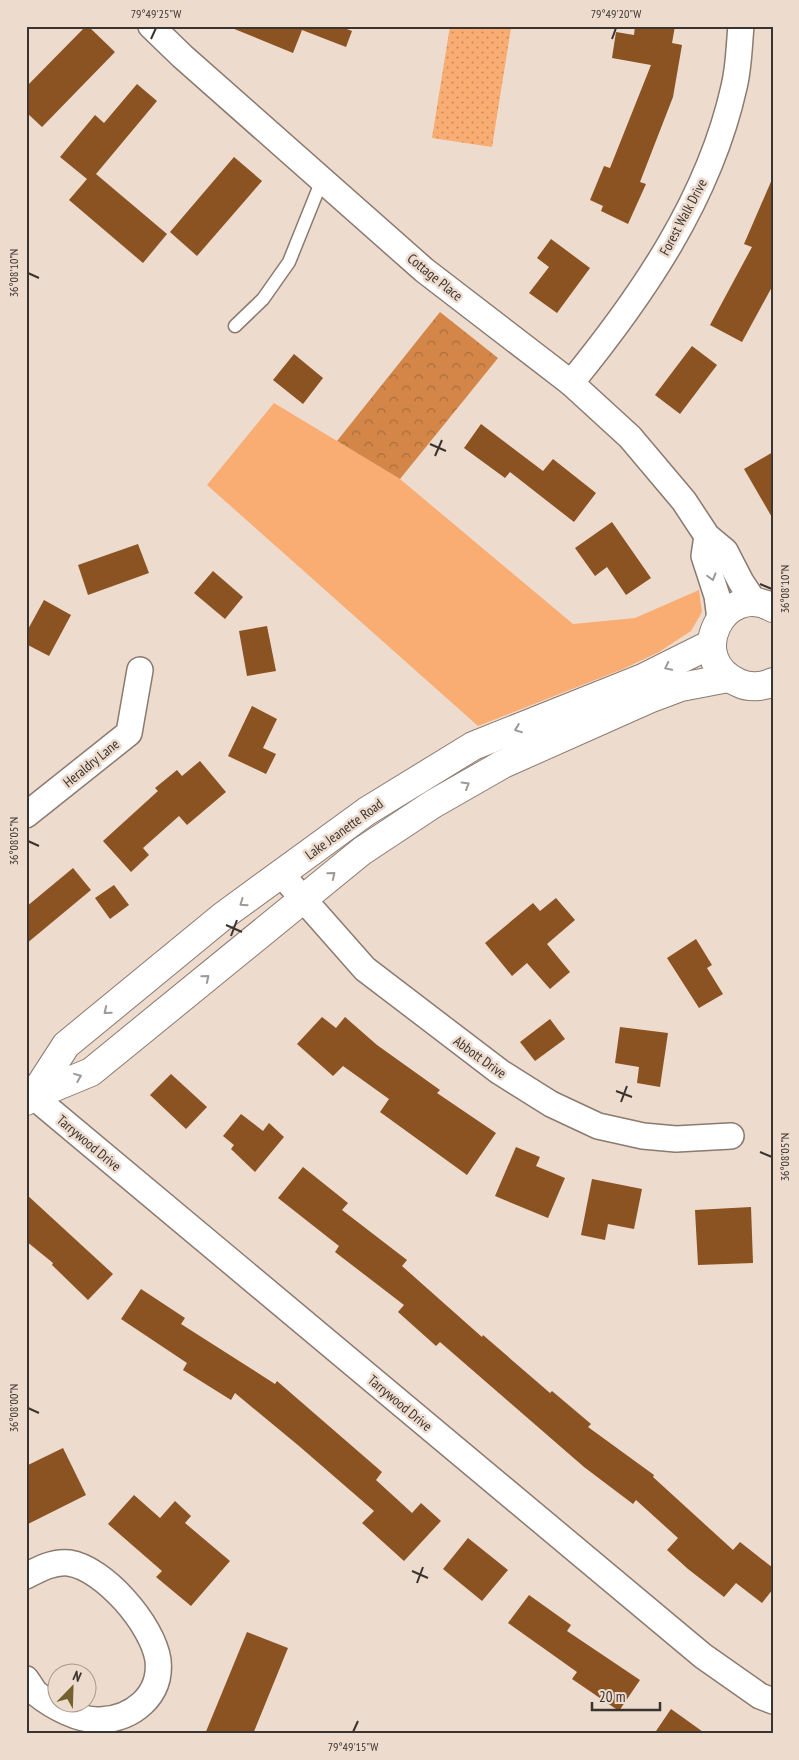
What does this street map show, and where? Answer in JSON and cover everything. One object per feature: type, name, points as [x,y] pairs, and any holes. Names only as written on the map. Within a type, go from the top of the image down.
[{"type":"street","name":"Cottage Place","points":[[151,26],[182,56],[424,270],[571,383],[630,437],[684,501],[707,536],[726,551],[741,582],[764,605]]},
{"type":"street","name":"Forest Walk Drive","points":[[571,383],[614,330],[670,246],[712,162],[735,85],[740,26]]},
{"type":"street","points":[[707,536],[704,556],[717,596],[713,657],[719,669],[728,678],[742,685],[756,687],[773,682]]},
{"type":"street","name":"Lake Jeanette Road","points":[[29,1098],[66,1045],[223,916],[282,875],[367,811],[473,746],[643,678],[716,631],[730,610],[742,604],[764,605]]},
{"type":"street","name":"Heraldry Lane","points":[[26,815],[129,733],[140,670]]},
{"type":"street","name":"Lake Jeanette Road","points":[[29,1098],[91,1072],[365,849],[433,804],[503,764],[649,699],[681,687],[728,678]]},
{"type":"street","name":"Abbott Drive","points":[[282,875],[365,969],[500,1072],[551,1104],[598,1126],[643,1136],[676,1139],[731,1136]]},
{"type":"street","name":"Tarrywood Drive","points":[[29,1098],[703,1656],[760,1696],[773,1701]]},
{"type":"street","points":[[26,1576],[44,1566],[69,1563],[95,1573],[122,1596],[146,1631],[158,1659],[157,1675],[150,1693],[136,1710],[114,1719],[91,1720],[61,1708],[36,1694],[26,1679]]},
{"type":"lane","points":[[235,326],[263,299],[290,262],[322,180]]},
{"type":"shaded area","points":[[450,26],[511,28],[492,147],[432,138]]},
{"type":"shaded area","points":[[274,403],[400,479],[573,624],[635,618],[699,590],[702,612],[691,631],[659,652],[623,669],[478,726],[207,485]]},
{"type":"green space","points":[[440,312],[498,358],[400,479],[337,441]]},
{"type":"building","points":[[86,26],[115,52],[42,127],[26,112],[26,87]]},
{"type":"building","points":[[227,26],[339,26],[352,31],[346,47],[302,30],[293,53]]},
{"type":"building","points":[[635,26],[675,26],[672,43],[682,45],[673,97],[640,182],[646,184],[628,224],[601,211],[603,206],[590,200],[604,166],[610,168],[651,65],[612,58],[616,32],[634,35]]},
{"type":"building","points":[[137,84],[157,101],[96,174],[167,234],[143,263],[69,200],[87,179],[60,157],[95,115],[104,123]]},
{"type":"building","points":[[234,157],[262,181],[197,256],[170,232]]},
{"type":"building","points":[[773,177],[773,285],[742,342],[710,325],[752,247],[744,244]]},
{"type":"building","points":[[551,239],[590,268],[557,313],[529,293],[549,267],[537,258]]},
{"type":"building","points":[[692,346],[717,365],[680,414],[655,395]]},
{"type":"building","points":[[294,354],[323,378],[303,404],[273,380]]},
{"type":"building","points":[[481,424],[543,471],[553,459],[596,493],[574,522],[510,472],[505,478],[464,448]]},
{"type":"building","points":[[773,452],[773,519],[744,469]]},
{"type":"building","points":[[612,522],[651,578],[626,595],[607,567],[595,576],[575,548]]},
{"type":"building","points":[[138,544],[149,573],[88,595],[78,565]]},
{"type":"building","points":[[213,571],[243,597],[225,619],[194,593]]},
{"type":"building","points":[[44,600],[71,615],[49,656],[26,644],[26,633]]},
{"type":"building","points":[[267,626],[276,671],[247,676],[239,631]]},
{"type":"building","points":[[252,706],[277,719],[263,748],[276,754],[266,774],[228,756]]},
{"type":"building","points":[[200,761],[226,792],[187,825],[179,816],[143,848],[149,855],[131,872],[103,841],[158,791],[155,788],[177,770],[182,776]]},
{"type":"building","points":[[73,868],[91,890],[26,944],[26,907]]},
{"type":"building","points":[[114,885],[129,905],[110,919],[95,898]]},
{"type":"building","points":[[556,898],[575,920],[547,944],[570,972],[550,989],[527,963],[512,976],[485,943],[533,903],[540,911]]},
{"type":"building","points":[[696,939],[712,965],[707,968],[723,994],[699,1008],[667,958]]},
{"type":"building","points":[[322,1017],[336,1028],[345,1017],[377,1045],[440,1090],[437,1093],[496,1133],[467,1175],[380,1112],[389,1099],[343,1066],[333,1076],[297,1044]]},
{"type":"building","points":[[550,1019],[565,1039],[535,1061],[520,1042]]},
{"type":"building","points":[[620,1027],[668,1033],[660,1087],[637,1083],[639,1067],[615,1063]]},
{"type":"building","points":[[171,1074],[207,1107],[186,1129],[150,1095]]},
{"type":"building","points":[[241,1114],[263,1131],[269,1123],[284,1137],[255,1172],[231,1149],[234,1145],[223,1136]]},
{"type":"building","points":[[516,1147],[540,1157],[536,1166],[565,1178],[548,1218],[495,1196]]},
{"type":"building","points":[[303,1167],[348,1203],[342,1210],[407,1260],[402,1266],[482,1337],[483,1335],[550,1393],[552,1391],[591,1424],[588,1427],[654,1475],[653,1477],[733,1550],[740,1542],[773,1568],[773,1589],[762,1603],[736,1583],[724,1597],[688,1569],[667,1550],[678,1538],[636,1500],[633,1504],[584,1467],[440,1342],[436,1346],[398,1312],[404,1305],[335,1252],[339,1246],[278,1198]]},
{"type":"building","points":[[592,1179],[642,1189],[634,1229],[608,1224],[605,1240],[581,1235]]},
{"type":"building","points":[[26,1194],[113,1274],[88,1300],[52,1265],[53,1263],[26,1241]]},
{"type":"building","points":[[751,1207],[753,1263],[698,1265],[695,1210]]},
{"type":"building","points":[[141,1289],[185,1318],[181,1324],[275,1384],[277,1381],[382,1472],[376,1480],[412,1513],[421,1503],[441,1521],[404,1561],[362,1523],[374,1511],[299,1446],[235,1393],[231,1400],[183,1370],[187,1363],[121,1319]]},
{"type":"building","points":[[63,1448],[86,1495],[26,1525],[26,1466]]},
{"type":"building","points":[[134,1495],[160,1518],[175,1501],[191,1516],[185,1523],[230,1561],[191,1606],[156,1577],[162,1571],[108,1524]]},
{"type":"building","points":[[468,1538],[508,1570],[482,1601],[443,1569]]},
{"type":"building","points":[[529,1595],[571,1625],[567,1631],[640,1680],[619,1711],[572,1679],[577,1672],[508,1623]]},
{"type":"building","points":[[247,1632],[288,1648],[253,1734],[205,1734]]},
{"type":"building","points":[[671,1709],[706,1734],[654,1734]]}]
